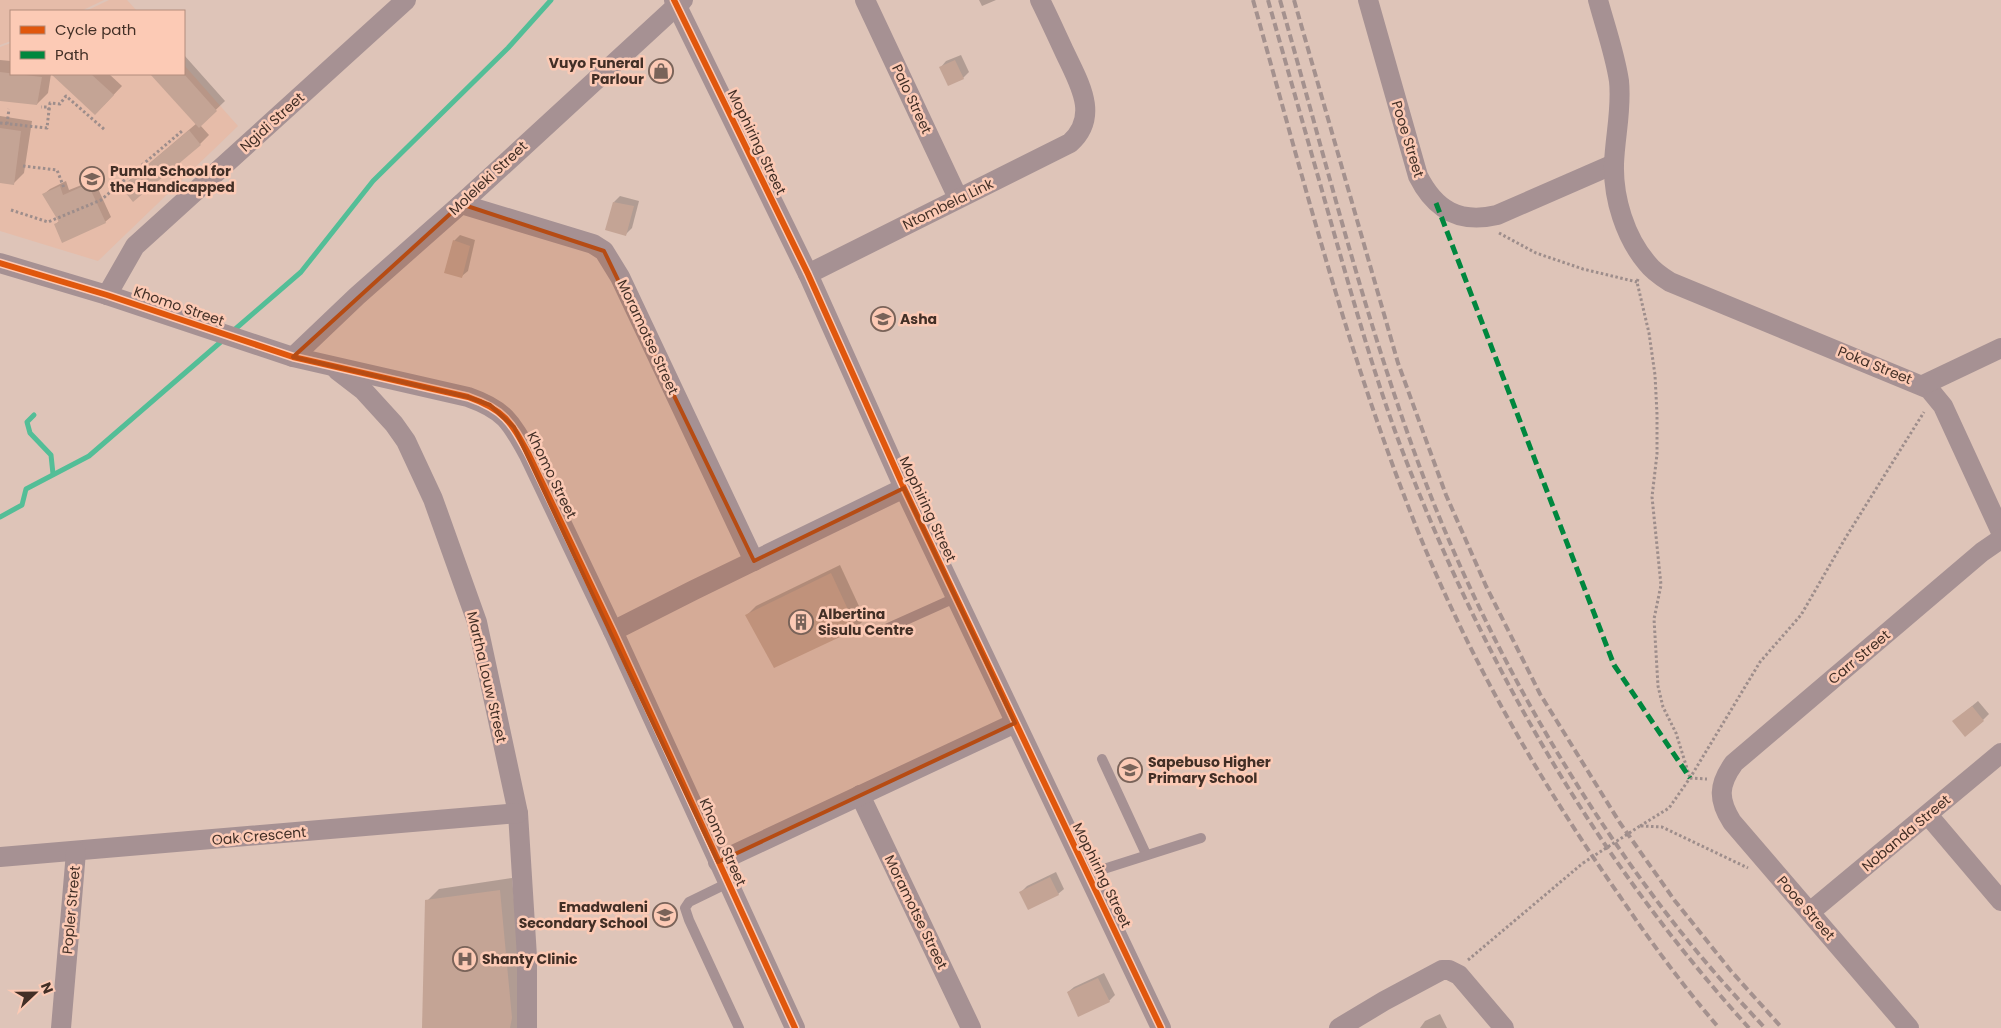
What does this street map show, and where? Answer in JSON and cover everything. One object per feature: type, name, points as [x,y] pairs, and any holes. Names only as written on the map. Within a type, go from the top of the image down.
[{"type":"street","name":"Ngidi Street","points":[[107,295],[135,246],[406,0]]},
{"type":"street","name":"Palo Street","points":[[865,0],[958,198]]},
{"type":"street","name":"Ntombela Link","points":[[808,274],[1070,143],[1078,136],[1083,127],[1085,111],[1082,90],[1040,0]]},
{"type":"street","name":"Pooe Street","points":[[1368,0],[1418,176],[1436,203],[1454,214],[1472,218],[1497,215],[1614,164]]},
{"type":"street","points":[[1598,0],[1619,81],[1620,112],[1614,164],[1618,203],[1625,224],[1647,263]]},
{"type":"street","name":"Moleleki Street","points":[[293,357],[677,2]]},
{"type":"street","name":"Mophiring Street","points":[[677,2],[808,274],[955,598],[1161,1028]]},
{"type":"street","name":"Moramotse Street","points":[[460,204],[593,244],[604,251],[620,277],[754,561]]},
{"type":"street","name":"Khomo Street","points":[[0,262],[107,295],[293,357],[468,397],[490,405],[505,416],[530,454],[795,1028]]},
{"type":"street","name":"Poka Street","points":[[1647,263],[1670,282],[1929,390]]},
{"type":"street","points":[[2001,348],[1929,390],[1942,406],[2001,532]]},
{"type":"street","name":"Martha Louw Street","points":[[333,367],[363,390],[394,424],[406,441],[433,499],[477,622],[518,813],[527,957],[528,1028]]},
{"type":"street","points":[[613,631],[904,488]]},
{"type":"street","name":"Carr Street","points":[[1724,780],[1734,763],[1982,552],[2001,539]]},
{"type":"street","points":[[718,862],[1014,723]]},
{"type":"street","name":"Nobanda Street","points":[[1810,912],[2001,753]]},
{"type":"street","name":"Pooe Street","points":[[1724,780],[1722,800],[1724,809],[1732,822],[1909,1028]]},
{"type":"street","name":"Moramotse Street","points":[[860,795],[971,1028]]},
{"type":"street","name":"Oak Crescent","points":[[0,857],[518,813]]},
{"type":"street","points":[[1928,815],[2001,901]]},
{"type":"street","name":"Popler Street","points":[[61,1028],[76,852]]},
{"type":"street","points":[[1339,1028],[1384,1001],[1448,971],[1504,1028]]},
{"type":"lane","points":[[888,628],[955,598]]},
{"type":"lane","points":[[1102,759],[1146,854]]},
{"type":"lane","points":[[1088,874],[1201,838]]},
{"type":"lane","points":[[728,883],[689,902],[685,908],[739,1028]]},
{"type":"path","points":[[0,123],[46,128],[50,103],[60,104],[66,96],[105,130]]},
{"type":"path","points":[[40,107],[48,108],[49,110]]},
{"type":"path","points":[[7,124],[9,109]]},
{"type":"path","points":[[11,210],[48,222],[101,200],[182,131]]},
{"type":"path","points":[[23,166],[57,170],[64,188]]},
{"type":"path","points":[[1472,218],[1536,253],[1583,269],[1636,282]]},
{"type":"path","points":[[1647,263],[1636,282],[1649,333],[1657,414],[1657,454],[1652,497],[1661,586],[1654,619],[1658,686],[1662,707],[1676,733],[1690,778]]},
{"type":"path","points":[[1448,971],[1583,863],[1669,808],[1690,778],[1760,662],[1801,615],[1929,390]]},
{"type":"path","points":[[1640,826],[1662,827],[1741,866],[1761,873],[1773,870]]},
{"type":"highlighted area","points":[[461,204],[604,251],[754,561],[904,488],[1015,723],[718,862],[514,427],[490,405],[468,397],[293,357]]},
{"type":"shaded area","points":[[0,0],[104,0],[83,10],[10,10],[10,41],[0,45]]},
{"type":"shaded area","points":[[109,0],[127,0],[136,10],[88,10]]},
{"type":"shaded area","name":"Pumla School for the Handicapped","points":[[10,43],[10,75],[185,75],[185,66],[238,126],[98,261],[0,231],[0,47]]},
{"type":"building","points":[[955,60],[964,79],[948,86],[939,67]]},
{"type":"building","points":[[0,72],[10,73],[10,75],[42,77],[37,105],[0,101]]},
{"type":"building","points":[[52,75],[92,75],[114,95],[95,115]]},
{"type":"building","points":[[151,75],[185,75],[217,111],[199,128]]},
{"type":"building","points":[[0,128],[21,131],[14,185],[0,183]]},
{"type":"building","points":[[189,130],[201,145],[133,202],[121,187]]},
{"type":"building","points":[[88,184],[106,223],[62,243],[54,224],[59,222],[42,194],[60,186],[63,195]]},
{"type":"building","points":[[613,202],[634,206],[626,236],[605,230]]},
{"type":"building","points":[[453,240],[470,246],[462,278],[444,273]]},
{"type":"building","name":"Albertina Sisulu Centre","points":[[831,573],[857,629],[774,668],[745,615]]},
{"type":"building","points":[[1972,706],[1984,721],[1965,737],[1952,721]]},
{"type":"building","points":[[1050,877],[1059,895],[1028,910],[1019,892]]},
{"type":"building","name":"Shanty Clinic","points":[[500,890],[512,1018],[510,1028],[422,1028],[425,900]]},
{"type":"building","points":[[1098,978],[1110,1002],[1078,1017],[1067,992]]},
{"type":"waterway","points":[[233,331],[301,272],[373,181],[508,48],[551,0]]},
{"type":"waterway","points":[[0,517],[22,505],[26,489],[89,456],[223,340]]},
{"type":"waterway","points":[[34,415],[27,422],[30,433],[51,455],[53,474]]},
{"type":"railway","points":[[1253,0],[1323,251],[1362,375],[1405,498],[1449,602],[1473,653],[1527,753],[1557,801],[1643,929],[1680,980],[1719,1028]]},
{"type":"railway","points":[[1268,0],[1349,286],[1381,390],[1399,442],[1431,522],[1466,601],[1505,678],[1547,752],[1592,825],[1640,895],[1693,963],[1749,1028]]},
{"type":"railway","points":[[1280,0],[1365,303],[1384,363],[1425,481],[1473,594],[1529,704],[1560,757],[1627,860],[1675,925],[1712,970],[1765,1028]]},
{"type":"railway","points":[[1294,0],[1398,363],[1446,495],[1486,586],[1540,694],[1620,823],[1675,901],[1731,971],[1782,1028]]},
{"type":"marked path","points":[[1436,203],[1614,665],[1690,778]]},
{"type":"cycle path","points":[[674,0],[808,274],[904,488],[1161,1028]]},
{"type":"cycle path","points":[[0,263],[107,295],[293,357],[468,397],[491,407],[506,418],[529,455],[613,631],[795,1028]]},
{"type":"place","name":"Vuyo Funeral Parlour","points":[[661,71]]},
{"type":"place","name":"Pumla School for the Handicapped","points":[[92,179]]},
{"type":"place","name":"Asha","points":[[883,319]]},
{"type":"place","name":"Albertina Sisulu Centre","points":[[801,622]]},
{"type":"place","name":"Sapebuso Higher Primary School","points":[[1130,770]]},
{"type":"place","name":"Emadwaleni Secondary School","points":[[665,915]]},
{"type":"place","name":"Shanty Clinic","points":[[465,959]]}]
